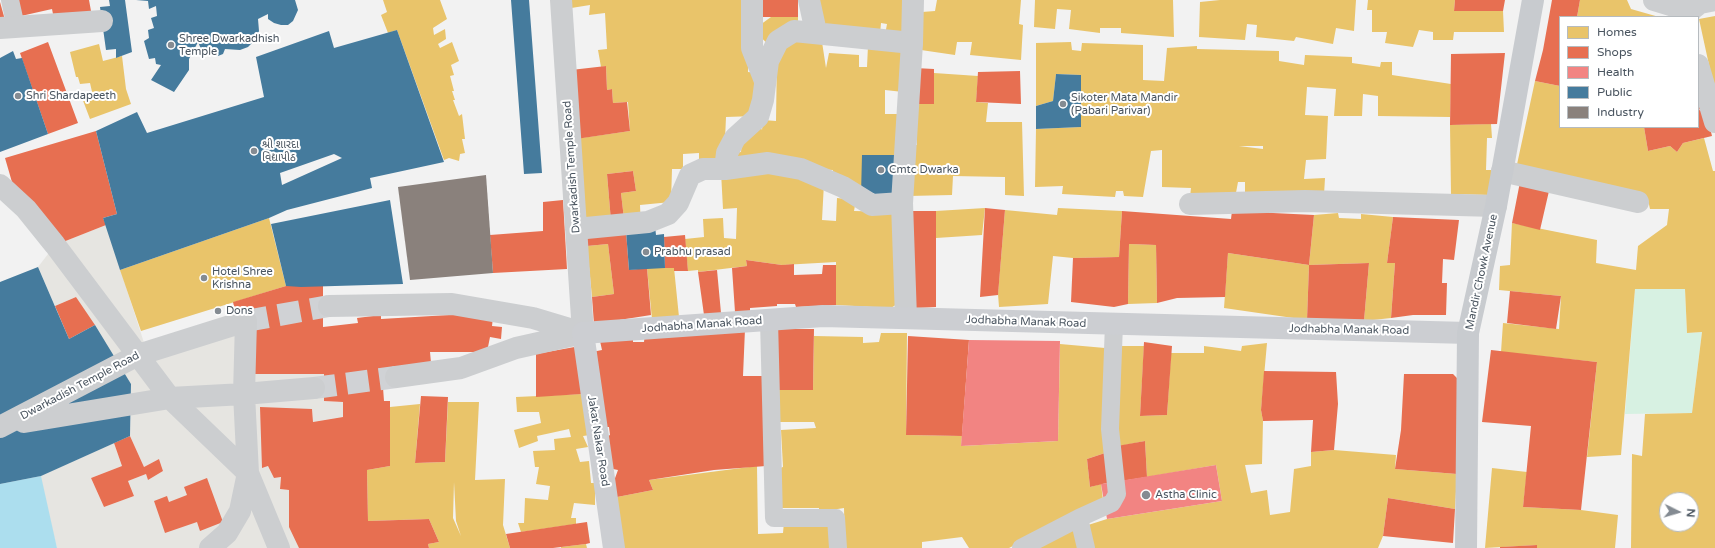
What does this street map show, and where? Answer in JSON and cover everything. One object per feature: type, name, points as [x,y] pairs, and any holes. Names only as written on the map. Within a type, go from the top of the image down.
[{"type":"main road","name":"Mandir Chowk Avenue","points":[[1466,548],[1468,333],[1496,206],[1533,0]]},
{"type":"main road","name":"Jodhabha Manak Road","points":[[583,333],[823,316],[1468,333]]},
{"type":"main road","name":"Jakat Nakar Road","points":[[583,333],[614,548]]},
{"type":"street","name":"Dwarkadish Temple Road","points":[[561,0],[583,333]]},
{"type":"street","points":[[752,0],[752,48],[766,82]]},
{"type":"street","points":[[809,0],[816,32]]},
{"type":"street","points":[[906,318],[902,203],[912,43],[913,0]]},
{"type":"street","points":[[1654,0],[1689,14],[1700,3],[1715,0]]},
{"type":"street","points":[[8,27],[102,21]]},
{"type":"street","points":[[725,169],[727,153],[735,138],[758,117],[764,100],[768,61],[778,42],[794,31],[816,32],[912,43]]},
{"type":"street","points":[[1699,68],[1715,122]]},
{"type":"street","points":[[576,229],[648,222],[654,220],[668,214],[678,203],[690,175],[703,169],[725,169],[768,163],[801,169],[843,187],[872,205],[902,203]]},
{"type":"street","points":[[1502,171],[1638,202]]},
{"type":"street","points":[[0,185],[26,209],[170,398],[248,473],[279,548]]},
{"type":"street","points":[[1190,204],[1305,201],[1496,206]]},
{"type":"street","points":[[329,306],[452,304],[533,318],[583,333]]},
{"type":"street","name":"Dwarkadish Temple Road","points":[[4,426],[138,355],[246,321],[244,394]]},
{"type":"street","points":[[396,377],[461,368],[516,348],[583,333]]},
{"type":"street","points":[[4,426],[170,398],[314,388]]},
{"type":"street","points":[[210,548],[227,533],[240,511],[248,473],[244,394]]},
{"type":"street","points":[[194,548],[227,533]]},
{"type":"lane","points":[[8,27],[10,0]]},
{"type":"lane","points":[[769,320],[774,518],[836,518],[838,548]]},
{"type":"lane","points":[[1021,548],[1112,503],[1117,494],[1110,429],[1114,324]]},
{"type":"lane","points":[[1079,518],[1086,548]]},
{"type":"shaded area","points":[[106,225],[147,352],[246,321],[244,374],[324,374],[324,401],[343,402],[343,417],[313,422],[312,409],[262,468],[268,466],[274,478],[281,477],[280,489],[289,490],[299,548],[57,548],[38,477],[114,443],[122,466],[91,478],[104,507],[134,496],[128,481],[146,474],[148,480],[163,471],[159,459],[144,467],[130,436],[131,384],[76,297],[55,306],[38,267],[55,245]]},
{"type":"green space","points":[[1635,289],[1685,289],[1687,333],[1702,332],[1692,413],[1625,414]]},
{"type":"water","points":[[41,476],[57,548],[0,548],[0,484]]},
{"type":"building: Homes","points":[[383,0],[440,0],[447,19],[433,28],[434,35],[445,29],[446,39],[438,44],[440,48],[452,42],[459,61],[451,65],[454,75],[450,76],[454,91],[452,91],[455,100],[453,100],[459,116],[462,114],[465,139],[462,139],[465,153],[460,154],[459,161],[449,158],[444,160],[397,30],[388,33],[381,15],[387,12]]},
{"type":"building: Homes","points":[[564,0],[749,0],[748,72],[757,73],[755,116],[726,117],[724,163],[699,166],[699,153],[683,154],[683,169],[672,169],[671,202],[640,205],[641,229],[582,232],[574,139],[630,131],[628,102],[613,103],[612,89],[607,90],[606,66],[601,67],[598,50],[607,49],[605,13],[589,15],[590,5],[565,9]],"holes":[[[633,171],[636,191],[621,193],[624,219],[611,221],[607,174]]]},
{"type":"building: Homes","points":[[817,0],[909,0],[907,38],[885,35],[887,24],[881,23],[880,34],[817,23]]},
{"type":"building: Homes","points":[[937,0],[1021,0],[1019,24],[1023,25],[1021,60],[970,55],[972,42],[957,42],[955,55],[921,50],[922,12],[935,11]]},
{"type":"building: Homes","points":[[1035,0],[1173,0],[1174,37],[1121,33],[1121,28],[1100,28],[1100,33],[1069,29],[1071,10],[1057,9],[1055,29],[1034,27]]},
{"type":"building: Homes","points":[[1220,0],[1356,0],[1354,31],[1336,28],[1333,44],[1296,37],[1294,41],[1256,37],[1257,25],[1247,24],[1245,40],[1199,37],[1200,2]]},
{"type":"building: Homes","points":[[1368,0],[1455,0],[1454,11],[1503,11],[1504,32],[1454,32],[1453,40],[1433,40],[1433,32],[1419,30],[1413,47],[1385,43],[1387,32],[1372,32],[1372,10],[1367,10]]},
{"type":"building: Homes","points":[[1580,0],[1627,0],[1631,9],[1656,16],[1577,16]]},
{"type":"building: Homes","points":[[1715,16],[1715,88],[1714,88],[1699,19]]},
{"type":"building: Homes","points":[[771,17],[798,17],[798,26],[769,45],[753,30]]},
{"type":"building: Homes","points":[[794,36],[822,42],[826,68],[829,53],[859,55],[859,67],[867,67],[868,46],[906,47],[903,92],[885,90],[885,114],[899,114],[896,155],[862,155],[862,186],[832,179],[833,170],[734,165],[733,153],[741,152],[742,141],[748,141],[747,137],[761,128],[762,130],[763,120],[776,121],[777,54]]},
{"type":"building: Homes","points":[[1071,42],[1072,50],[1081,51],[1082,43],[1143,45],[1143,80],[1164,81],[1167,48],[1197,46],[1197,49],[1279,51],[1279,61],[1304,65],[1305,55],[1352,57],[1352,63],[1380,67],[1381,62],[1392,62],[1392,75],[1451,84],[1450,117],[1378,116],[1378,96],[1363,94],[1362,116],[1334,116],[1336,89],[1307,87],[1305,115],[1328,116],[1326,159],[1306,160],[1304,179],[1325,178],[1324,195],[1245,197],[1245,182],[1238,182],[1235,198],[1190,197],[1191,188],[1162,187],[1162,150],[1151,151],[1143,197],[1124,196],[1123,191],[1116,191],[1115,197],[1062,194],[1063,186],[1035,187],[1036,129],[1081,127],[1081,75],[1056,74],[1053,101],[1036,106],[1036,43]],"holes":[[[1239,146],[1263,146],[1263,149]]]},
{"type":"building: Homes","points":[[99,44],[103,61],[122,56],[126,89],[131,104],[90,119],[82,98],[93,96],[90,83],[80,84],[78,77],[76,77],[70,52]]},
{"type":"building: Homes","points":[[934,73],[978,76],[976,102],[988,103],[986,122],[1022,122],[1024,196],[1005,195],[1005,177],[953,176],[952,195],[908,196],[909,145],[917,145],[915,104],[934,104]]},
{"type":"building: Homes","points":[[1535,81],[1559,86],[1559,128],[1644,128],[1648,151],[1670,146],[1677,152],[1683,143],[1704,138],[1713,171],[1715,171],[1715,548],[1631,548],[1632,454],[1642,456],[1645,414],[1692,413],[1702,332],[1687,333],[1685,289],[1635,289],[1621,455],[1587,457],[1597,362],[1501,352],[1503,323],[1559,329],[1561,296],[1499,290],[1500,266],[1510,265],[1512,223],[1597,240],[1596,263],[1636,270],[1638,246],[1667,225],[1669,209],[1650,209],[1648,200],[1516,169]]},
{"type":"building: Homes","points":[[1491,124],[1492,138],[1487,138],[1486,170],[1493,170],[1489,195],[1451,194],[1450,125]]},
{"type":"building: Homes","points":[[765,166],[824,183],[822,220],[836,221],[837,198],[856,200],[854,211],[896,212],[900,302],[891,308],[836,305],[836,262],[782,265],[746,260],[747,266],[698,272],[698,270],[688,271],[685,239],[704,237],[703,219],[723,218],[724,238],[736,239],[737,208],[723,209],[721,172]]},
{"type":"building: Homes","points":[[985,208],[982,235],[936,238],[936,211]]},
{"type":"building: Homes","points":[[1058,208],[1122,211],[1119,257],[1073,258],[1053,256],[1048,304],[999,307],[998,294],[1005,210],[1057,215]]},
{"type":"building: Homes","points":[[1338,213],[1339,218],[1361,219],[1361,214],[1393,217],[1387,263],[1395,263],[1391,318],[1364,321],[1369,263],[1309,265],[1314,215]]},
{"type":"building: Homes","name":"Hotel Shree Krishna","points":[[269,218],[286,286],[141,331],[120,270]]},
{"type":"building: Homes","points":[[608,244],[614,294],[592,297],[587,246]]},
{"type":"building: Homes","points":[[1129,244],[1156,245],[1157,303],[1128,304]]},
{"type":"building: Homes","points":[[1228,253],[1309,265],[1307,320],[1224,308]]},
{"type":"building: Homes","points":[[647,268],[674,268],[679,317],[652,319]]},
{"type":"building: Homes","points":[[881,333],[907,333],[906,435],[962,436],[961,446],[1058,441],[1060,344],[1105,348],[1108,452],[1087,459],[1090,487],[1101,484],[1103,500],[1009,548],[969,548],[962,537],[922,542],[922,548],[845,548],[844,508],[819,512],[819,508],[779,508],[777,469],[783,467],[781,430],[816,428],[814,422],[778,422],[774,390],[813,390],[814,336],[863,337],[863,343],[879,342]]},
{"type":"building: Homes","points":[[1267,343],[1261,410],[1263,421],[1262,464],[1245,465],[1251,493],[1267,490],[1270,515],[1290,512],[1294,469],[1311,466],[1311,452],[1334,450],[1396,455],[1395,469],[1457,474],[1455,509],[1388,498],[1383,536],[1378,548],[1091,548],[1085,526],[1107,519],[1222,501],[1216,465],[1147,477],[1145,441],[1120,446],[1116,410],[1119,346],[1144,346],[1140,416],[1167,415],[1171,353],[1204,353],[1204,346],[1241,351],[1242,346]]},
{"type":"building: Homes","points":[[582,394],[590,435],[583,436],[588,447],[576,449],[580,462],[589,461],[591,483],[595,483],[595,505],[574,503],[571,518],[576,518],[576,524],[521,532],[518,523],[524,523],[525,498],[548,500],[550,486],[536,484],[539,467],[535,467],[533,451],[555,450],[554,439],[571,437],[569,429],[537,436],[538,441],[519,448],[514,430],[541,423],[539,412],[517,412],[516,397]]},
{"type":"building: Homes","points":[[448,402],[479,402],[475,480],[505,479],[503,525],[510,548],[429,548],[428,544],[439,542],[429,519],[368,521],[367,470],[390,466],[390,407],[420,404],[415,463],[445,462]],"holes":[[[454,482],[456,521],[461,536],[453,518]]]},
{"type":"building: Homes","points":[[757,466],[758,534],[783,533],[784,522],[830,523],[831,548],[620,548],[612,498],[653,490],[649,480]]},
{"type":"building: Homes","points":[[1492,468],[1527,472],[1523,507],[1581,510],[1618,515],[1615,548],[1537,548],[1537,545],[1485,548]]},
{"type":"building: Homes","points":[[1074,527],[1078,548],[1033,548]]},
{"type":"building: Homes","points":[[586,544],[587,548],[561,548],[561,547]]},
{"type":"building: Shops","points":[[18,0],[89,0],[91,11],[76,17],[54,19],[52,9],[21,16]]},
{"type":"building: Shops","points":[[759,0],[798,0],[798,17],[759,17]]},
{"type":"building: Shops","points":[[1455,0],[1505,0],[1503,11],[1454,11]]},
{"type":"building: Shops","points":[[1552,0],[1580,0],[1577,16],[1559,16],[1559,86],[1535,81],[1543,50]]},
{"type":"building: Shops","points":[[0,2],[5,20],[0,21]]},
{"type":"building: Shops","points":[[48,42],[78,123],[48,134],[20,53]]},
{"type":"building: Shops","points":[[1505,53],[1497,124],[1450,125],[1451,54]]},
{"type":"building: Shops","points":[[606,66],[607,90],[612,89],[613,103],[627,102],[630,131],[576,139],[571,70]]},
{"type":"building: Shops","points":[[915,68],[934,69],[934,104],[915,104]]},
{"type":"building: Shops","points":[[1020,71],[1021,104],[976,102],[978,72]]},
{"type":"building: Shops","points":[[1699,95],[1703,105],[1699,110]]},
{"type":"building: Shops","points":[[1699,110],[1706,112],[1712,136],[1683,143],[1677,152],[1670,146],[1648,151],[1644,128],[1699,128]]},
{"type":"building: Shops","points":[[96,131],[117,214],[103,218],[106,225],[63,242],[14,189],[5,158]]},
{"type":"building: Shops","points":[[633,171],[636,191],[621,193],[624,219],[611,221],[607,174]]},
{"type":"building: Shops","points":[[1520,182],[1549,191],[1540,230],[1512,223]]},
{"type":"building: Shops","points":[[563,200],[567,269],[493,273],[490,235],[543,231],[543,202]]},
{"type":"building: Shops","points":[[985,208],[1005,210],[998,295],[980,297]]},
{"type":"building: Shops","points":[[909,211],[936,211],[936,307],[916,308]]},
{"type":"building: Shops","points":[[1122,211],[1231,219],[1232,211],[1314,215],[1309,265],[1228,253],[1225,297],[1177,298],[1157,303],[1156,245],[1129,244],[1128,304],[1114,307],[1071,302],[1073,258],[1119,257]]},
{"type":"building: Shops","points":[[1393,217],[1459,220],[1454,260],[1443,259],[1442,283],[1447,283],[1446,315],[1413,315],[1391,318],[1395,263],[1387,263]]},
{"type":"building: Shops","points":[[626,231],[629,270],[647,268],[651,315],[594,324],[592,297],[614,294],[608,244],[587,246],[582,232]]},
{"type":"building: Shops","points":[[685,235],[688,271],[674,271],[674,268],[665,268],[664,237]]},
{"type":"building: Shops","points":[[746,260],[782,265],[794,264],[794,275],[822,274],[823,265],[836,265],[836,305],[796,307],[795,304],[777,304],[777,306],[750,308],[750,311],[735,312],[732,268],[747,266]]},
{"type":"building: Shops","points":[[1369,263],[1364,321],[1307,320],[1309,265]]},
{"type":"building: Shops","points":[[717,270],[721,313],[704,315],[698,272]]},
{"type":"building: Shops","points":[[286,286],[323,286],[323,327],[358,323],[357,318],[381,315],[381,319],[483,313],[493,317],[492,326],[502,327],[501,339],[490,337],[487,352],[430,352],[431,363],[382,374],[384,401],[390,401],[390,466],[367,470],[368,521],[429,519],[439,542],[428,544],[429,548],[299,548],[289,527],[289,490],[280,489],[281,477],[274,478],[268,466],[262,468],[260,407],[312,409],[313,422],[343,417],[343,402],[324,401],[324,374],[250,374],[233,302]]},
{"type":"building: Shops","points":[[1510,291],[1561,296],[1556,329],[1507,323]]},
{"type":"building: Shops","points":[[76,297],[95,325],[69,339],[55,306]]},
{"type":"building: Shops","points":[[745,329],[743,376],[764,376],[766,466],[714,470],[649,480],[653,490],[612,498],[610,492],[618,470],[608,468],[606,437],[610,435],[609,427],[602,427],[592,352],[602,350],[600,341],[633,337],[633,342],[644,342],[645,333]]},
{"type":"building: Shops","points":[[772,329],[814,329],[813,390],[774,390]]},
{"type":"building: Shops","points":[[908,336],[969,340],[962,436],[906,435]]},
{"type":"building: Shops","points":[[1144,342],[1172,346],[1167,415],[1140,416]]},
{"type":"building: Shops","points":[[580,346],[582,394],[536,397],[536,354]]},
{"type":"building: Shops","points":[[1491,350],[1597,362],[1581,510],[1523,507],[1531,426],[1482,422]]},
{"type":"building: Shops","points":[[1264,371],[1336,372],[1338,404],[1334,450],[1311,452],[1313,420],[1263,421],[1261,410]]},
{"type":"building: Shops","points":[[1404,374],[1453,374],[1459,380],[1457,474],[1395,469],[1401,430]]},
{"type":"building: Shops","points":[[421,396],[448,397],[445,462],[415,463]]},
{"type":"building: Shops","points":[[130,436],[144,467],[159,459],[163,471],[148,480],[146,474],[128,481],[134,496],[104,507],[91,478],[122,466],[114,443]]},
{"type":"building: Shops","points":[[1145,441],[1147,477],[1121,481],[1117,446]]},
{"type":"building: Shops","points":[[1108,452],[1111,482],[1090,487],[1087,459]]},
{"type":"building: Shops","points":[[207,478],[223,522],[200,531],[197,522],[165,533],[154,501],[167,496],[169,502],[187,495],[184,487]]},
{"type":"building: Shops","points":[[1388,498],[1455,509],[1453,543],[1383,536]]},
{"type":"building: Shops","points":[[587,522],[590,543],[586,544],[553,548],[510,548],[506,534]]},
{"type":"building: Shops","points":[[1537,545],[1537,548],[1500,548],[1500,547]]},
{"type":"building: Health","points":[[969,340],[1060,341],[1058,441],[961,446]]},
{"type":"building: Health","points":[[1216,465],[1222,501],[1107,519],[1101,484]]},
{"type":"building: Public","points":[[109,0],[125,0],[132,52],[116,58],[116,49],[106,50],[100,7],[110,6]]},
{"type":"building: Public","name":"Shree Dwarkadhish Temple","points":[[136,0],[295,0],[298,10],[293,21],[288,25],[274,23],[268,19],[268,14],[258,19],[259,31],[256,39],[248,47],[240,50],[225,49],[223,54],[218,56],[208,55],[201,49],[198,42],[189,59],[189,70],[174,92],[151,80],[161,65],[156,64],[155,58],[149,59],[144,41],[149,38],[148,30],[154,28],[151,18],[157,16],[156,6],[149,9],[148,1]]},
{"type":"building: Public","points":[[511,0],[529,0],[542,173],[524,174]]},
{"type":"building: Public","points":[[397,30],[444,162],[370,178],[372,188],[287,210],[269,218],[120,270],[103,218],[117,214],[96,131],[137,112],[147,133],[264,97],[256,57],[329,31],[334,48]],"holes":[[[334,154],[342,158],[282,185],[280,173]]]},
{"type":"building: Public","name":"Shri Shardapeeth","points":[[13,51],[16,59],[22,58],[48,134],[0,152],[0,58]]},
{"type":"building: Public","name":"Sikoter Mata Mandir (Pabari Parivar)","points":[[1056,74],[1081,75],[1081,127],[1036,129],[1036,106],[1053,101]]},
{"type":"building: Public","name":"Cmtc Dwarka","points":[[862,155],[896,155],[900,197],[861,195]]},
{"type":"building: Public","points":[[390,200],[403,284],[301,287],[286,286],[271,224]]},
{"type":"building: Public","name":"Prabhu prasad","points":[[655,226],[656,235],[664,234],[665,268],[629,270],[626,231]]},
{"type":"building: Public","points":[[38,267],[69,339],[95,325],[131,384],[130,436],[41,476],[0,484],[0,282]]},
{"type":"building: Industry","points":[[486,175],[493,273],[410,280],[398,187]]},
{"type":"tunnel","points":[[246,321],[329,306]]},
{"type":"tunnel","points":[[314,388],[396,377]]},
{"type":"place","name":"Shree Dwarkadhish Temple","points":[[171,45]]},
{"type":"place","name":"Shri Shardapeeth","points":[[18,96]]},
{"type":"place","name":"Sikoter Mata Mandir (Pabari Parivar)","points":[[1063,104]]},
{"type":"place","name":"શ્રી શારદા વિદ્યાપીઠ","points":[[254,151]]},
{"type":"place","name":"Cmtc Dwarka","points":[[881,170]]},
{"type":"place","name":"Prabhu prasad","points":[[646,252]]},
{"type":"place","name":"Hotel Shree Krishna","points":[[204,278]]},
{"type":"place","name":"Dons","points":[[218,311]]},
{"type":"place","name":"Astha Clinic","points":[[1146,495]]}]
